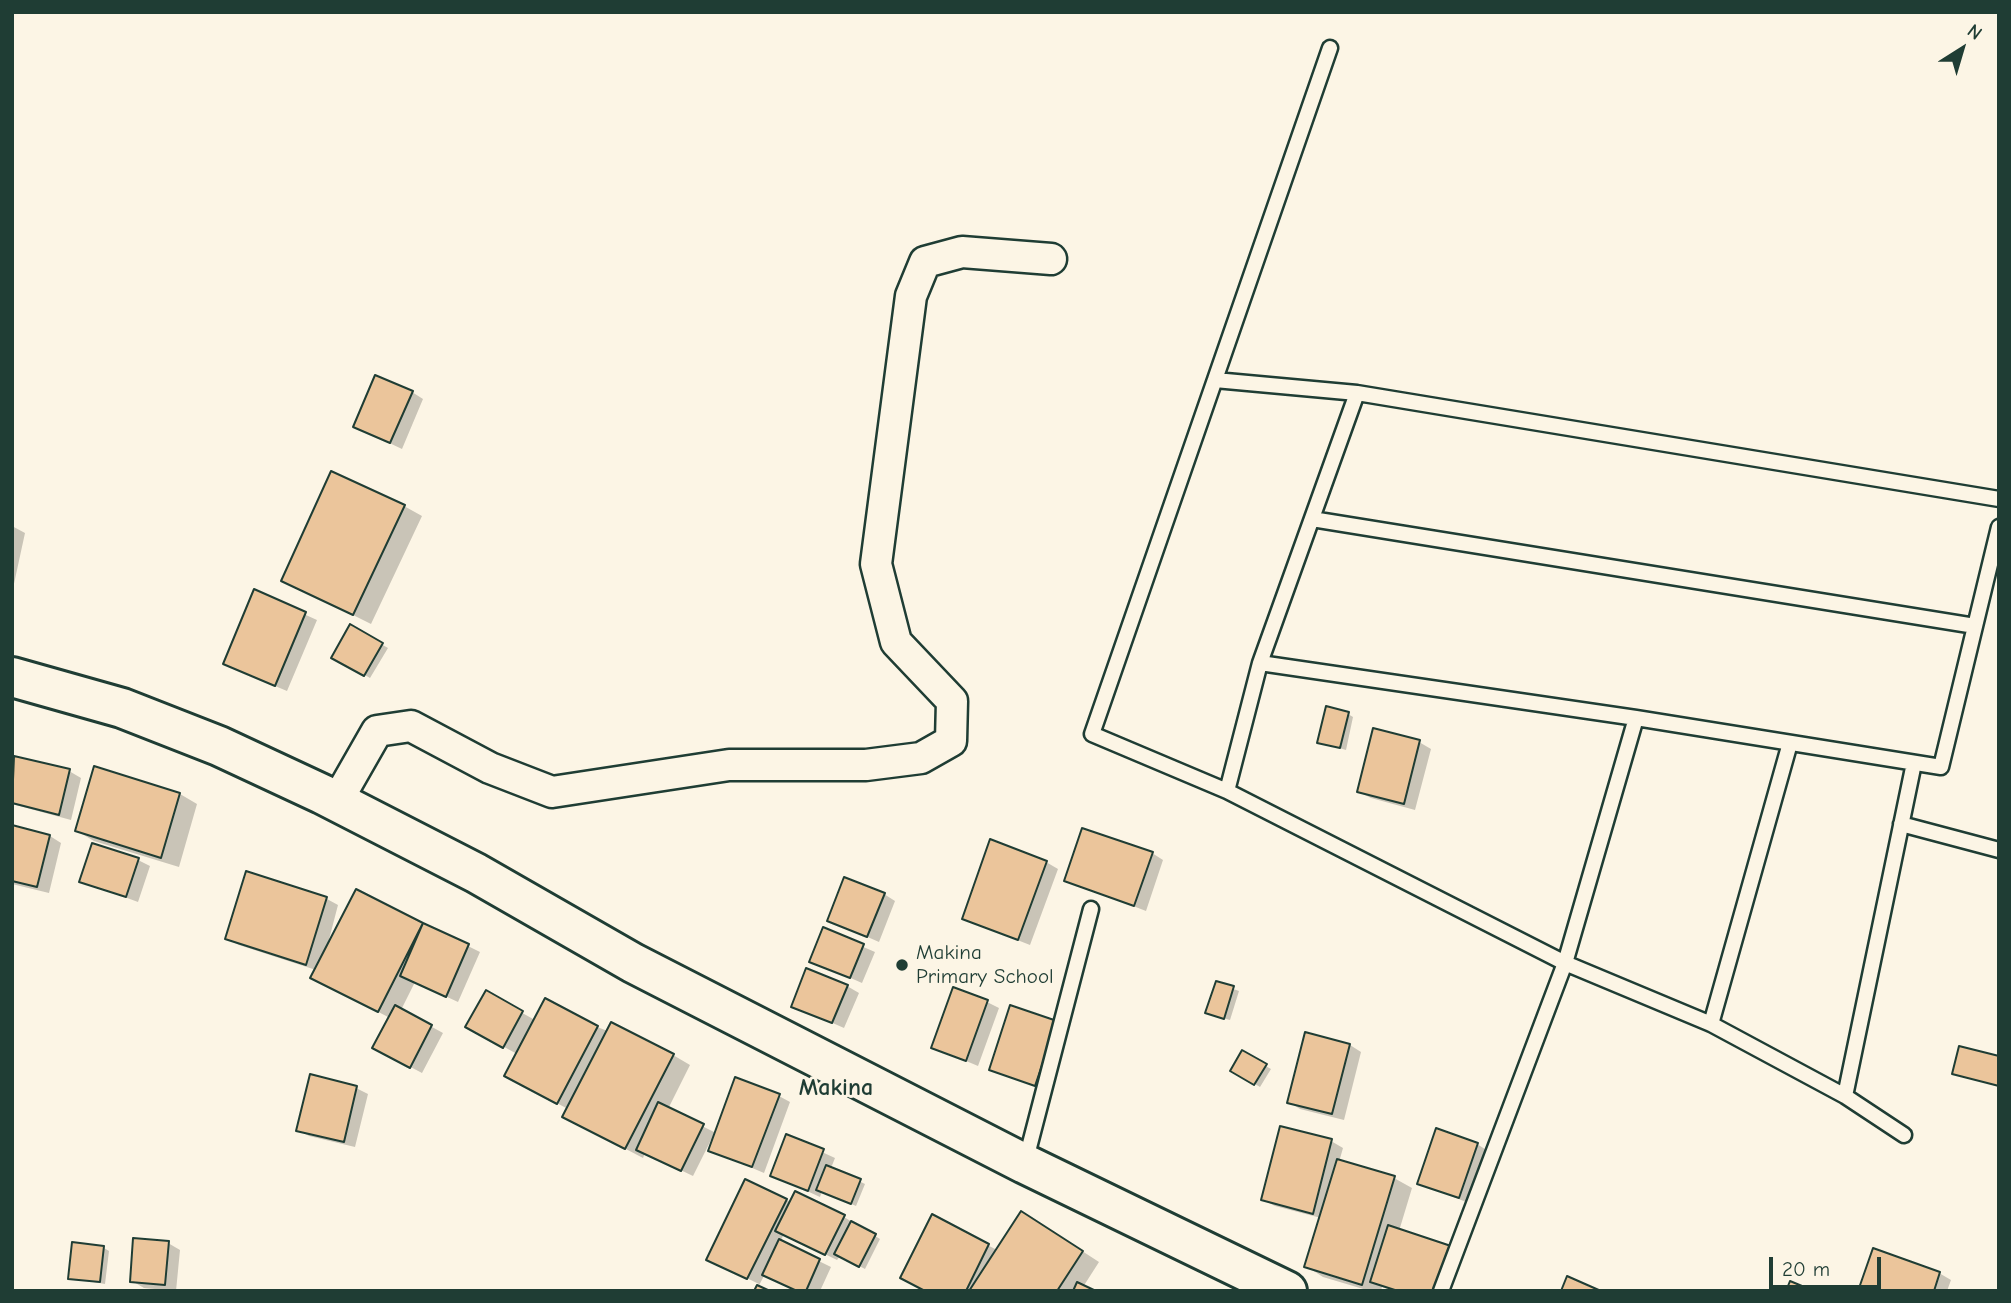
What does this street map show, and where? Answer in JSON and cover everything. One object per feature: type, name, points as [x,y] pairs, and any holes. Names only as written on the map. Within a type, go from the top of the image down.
[{"type":"main road","points":[[12,677],[122,708],[219,746],[337,801],[476,873],[633,963],[1025,1164],[1287,1291]]},
{"type":"street","points":[[337,801],[377,731],[411,726],[491,768],[552,792],[729,765],[866,765],[921,758],[951,741],[952,701],[897,642],[876,564],[911,296],[925,262],[962,252],[1051,259]]},
{"type":"lane","points":[[1330,48],[1092,734],[1227,791],[1565,963],[1711,1024],[1845,1096],[1904,1135]]},
{"type":"lane","points":[[1215,380],[1357,393],[1999,499]]},
{"type":"lane","points":[[1227,791],[1259,663],[1357,393]]},
{"type":"lane","points":[[1312,519],[1975,626]]},
{"type":"lane","points":[[1259,663],[1636,718],[1941,767],[1999,527]]},
{"type":"lane","points":[[1441,1291],[1565,963],[1636,718]]},
{"type":"lane","points":[[1711,1024],[1790,743]]},
{"type":"lane","points":[[1845,1096],[1914,763]]},
{"type":"lane","points":[[1901,824],[1999,850]]},
{"type":"lane","points":[[1025,1164],[1091,909]]},
{"type":"building","points":[[375,375],[413,391],[390,443],[353,427]]},
{"type":"building","points":[[331,471],[405,505],[353,615],[281,581]]},
{"type":"building","points":[[254,589],[306,612],[275,686],[223,664]]},
{"type":"building","points":[[350,624],[383,643],[364,676],[331,658]]},
{"type":"building","points":[[1326,706],[1349,712],[1340,748],[1317,743]]},
{"type":"building","points":[[1373,728],[1420,740],[1404,804],[1357,792]]},
{"type":"building","points":[[14,756],[70,769],[59,815],[12,803]]},
{"type":"building","points":[[94,766],[180,793],[161,858],[75,831]]},
{"type":"building","points":[[12,825],[50,835],[37,887],[12,881]]},
{"type":"building","points":[[1082,828],[1153,852],[1134,906],[1064,881]]},
{"type":"building","points":[[990,839],[1047,861],[1018,940],[962,919]]},
{"type":"building","points":[[92,843],[139,858],[126,897],[79,882]]},
{"type":"building","points":[[246,871],[327,897],[306,965],[225,939]]},
{"type":"building","points":[[844,877],[885,893],[867,937],[827,921]]},
{"type":"building","points":[[356,889],[423,923],[378,1012],[310,978]]},
{"type":"building","points":[[423,923],[469,944],[446,997],[400,976]]},
{"type":"building","points":[[823,927],[864,944],[850,978],[809,962]]},
{"type":"building","points":[[806,968],[848,985],[832,1023],[791,1007]]},
{"type":"building","points":[[1216,981],[1234,986],[1224,1019],[1205,1013]]},
{"type":"building","points":[[953,987],[988,1000],[966,1061],[931,1048]]},
{"type":"building","points":[[486,990],[523,1011],[503,1048],[465,1027]]},
{"type":"building","points":[[545,998],[598,1026],[557,1104],[504,1076]]},
{"type":"building","points":[[395,1005],[432,1025],[410,1068],[372,1048]]},
{"type":"building","points":[[1010,1005],[1057,1021],[1035,1086],[989,1070]]},
{"type":"building","points":[[611,1022],[674,1054],[625,1149],[562,1117]]},
{"type":"building","points":[[1305,1032],[1350,1044],[1332,1114],[1287,1103]]},
{"type":"building","points":[[1959,1046],[1999,1056],[1999,1086],[1952,1074]]},
{"type":"building","points":[[1242,1050],[1267,1064],[1254,1085],[1230,1071]]},
{"type":"building","points":[[310,1074],[357,1086],[344,1142],[296,1131]]},
{"type":"building","points":[[735,1077],[780,1094],[752,1167],[708,1151]]},
{"type":"building","points":[[658,1102],[704,1124],[681,1171],[636,1150]]},
{"type":"building","points":[[1280,1126],[1332,1139],[1313,1214],[1261,1200]]},
{"type":"building","points":[[1436,1128],[1478,1143],[1459,1198],[1417,1184]]},
{"type":"building","points":[[786,1134],[824,1149],[808,1191],[770,1176]]},
{"type":"building","points":[[1337,1159],[1395,1176],[1362,1285],[1304,1267]]},
{"type":"building","points":[[826,1165],[861,1179],[851,1204],[816,1190]]},
{"type":"building","points":[[745,1179],[787,1199],[747,1279],[706,1260]]},
{"type":"building","points":[[795,1191],[845,1215],[825,1255],[775,1231]]},
{"type":"building","points":[[1021,1211],[1083,1251],[1057,1291],[969,1291]]},
{"type":"building","points":[[932,1214],[989,1244],[966,1291],[925,1291],[900,1278]]},
{"type":"building","points":[[851,1221],[876,1234],[859,1267],[834,1254]]},
{"type":"building","points":[[1388,1225],[1451,1246],[1436,1291],[1398,1291],[1370,1282]]},
{"type":"building","points":[[133,1238],[169,1241],[165,1285],[130,1282]]},
{"type":"building","points":[[779,1239],[820,1259],[806,1291],[797,1291],[762,1275]]},
{"type":"building","points":[[72,1242],[104,1246],[100,1282],[68,1279]]},
{"type":"building","points":[[1873,1248],[1940,1272],[1934,1291],[1858,1291]]},
{"type":"building","points":[[1567,1276],[1601,1291],[1561,1291]]},
{"type":"building","points":[[1790,1281],[1814,1291],[1786,1291]]},
{"type":"building","points":[[1077,1282],[1096,1291],[1073,1291]]},
{"type":"building","points":[[757,1285],[770,1291],[754,1291]]},
{"type":"place","name":"Makina Primary School","points":[[902,965]]},
{"type":"district","name":"Makina","points":[[836,1088]]}]
